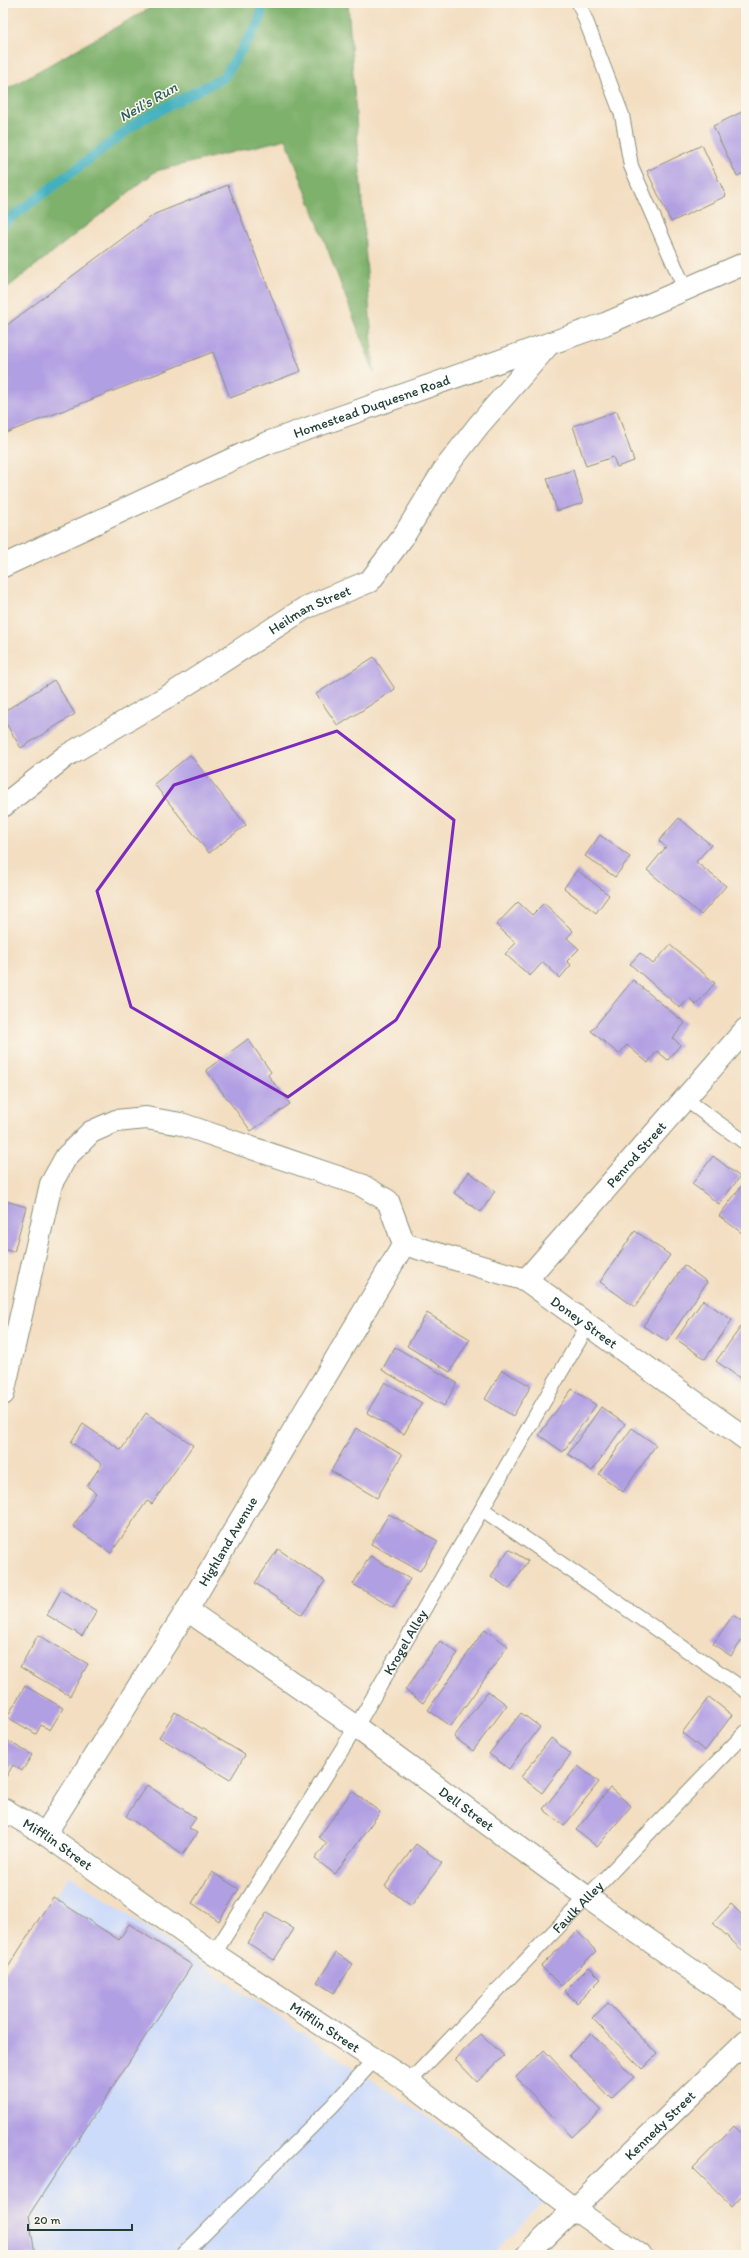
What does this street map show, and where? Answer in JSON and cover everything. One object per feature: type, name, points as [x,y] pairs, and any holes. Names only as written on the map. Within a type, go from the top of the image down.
[{"type":"street","name":"Homestead Duquesne Road","points":[[3,566],[267,443],[605,324],[746,263]]},
{"type":"street","name":"Heilman Street","points":[[3,806],[66,756],[174,692],[305,608],[370,581],[403,537],[444,470],[478,426],[549,344]]},
{"type":"street","name":"Penrod Street","points":[[526,1280],[746,1029]]},
{"type":"street","points":[[3,1394],[51,1184],[66,1157],[91,1132],[116,1122],[146,1118],[181,1124],[361,1184],[388,1201],[404,1244]]},
{"type":"street","name":"Doney Street","points":[[404,1244],[526,1280],[746,1439]]},
{"type":"street","name":"Highland Avenue","points":[[45,1834],[187,1610],[404,1244]]},
{"type":"street","name":"Dell Street","points":[[187,1610],[356,1727],[588,1898],[746,2008]]},
{"type":"street","name":"Mifflin Street","points":[[3,1809],[45,1834],[214,1954],[409,2082],[574,2209],[635,2253]]},
{"type":"street","name":"Kennedy Street","points":[[527,2255],[746,2041]]},
{"type":"lane","points":[[579,3],[622,115],[631,166],[685,289]]},
{"type":"lane","points":[[685,1099],[746,1143]]},
{"type":"lane","name":"Krogel Alley","points":[[214,1954],[356,1727],[588,1325]]},
{"type":"lane","points":[[482,1509],[746,1691]]},
{"type":"lane","name":"Faulk Alley","points":[[409,2082],[588,1898],[746,1732]]},
{"type":"lane","points":[[183,2255],[327,2111],[375,2059]]},
{"type":"highlighted area","points":[[337,731],[454,820],[439,947],[396,1020],[288,1097],[131,1007],[97,891],[174,785]]},
{"type":"shaded area","points":[[69,1875],[547,2198],[493,2255],[3,2255],[3,1975]]},
{"type":"green space","points":[[159,3],[348,3],[374,372],[286,139],[156,171],[3,291],[3,91]]},
{"type":"building","points":[[746,110],[746,172],[737,176],[713,126]]},
{"type":"building","points":[[702,145],[726,196],[671,222],[647,171]]},
{"type":"building","points":[[228,185],[301,371],[230,398],[213,352],[3,434],[3,328],[155,214]]},
{"type":"building","points":[[617,411],[634,461],[617,467],[613,457],[586,466],[573,426]]},
{"type":"building","points":[[573,470],[583,503],[557,511],[547,478]]},
{"type":"building","points":[[374,657],[395,689],[338,726],[316,694]]},
{"type":"building","points":[[54,680],[75,714],[21,748],[3,719],[3,712]]},
{"type":"building","points":[[190,755],[246,825],[209,853],[154,784]]},
{"type":"building","points":[[679,818],[711,845],[696,862],[726,886],[701,915],[647,870],[666,847],[659,841]]},
{"type":"building","points":[[600,835],[630,857],[615,877],[585,856]]},
{"type":"building","points":[[577,870],[609,895],[596,913],[564,888]]},
{"type":"building","points":[[518,902],[532,915],[544,903],[573,931],[567,938],[579,949],[567,961],[571,965],[560,978],[543,962],[530,976],[505,954],[516,943],[496,925]]},
{"type":"building","points":[[670,945],[715,983],[696,1005],[689,998],[680,1008],[630,964],[640,953],[653,964]]},
{"type":"building","points":[[633,980],[685,1023],[673,1038],[680,1045],[668,1060],[657,1051],[648,1063],[627,1045],[619,1054],[591,1031]]},
{"type":"building","points":[[248,1039],[271,1072],[268,1075],[290,1104],[251,1131],[206,1070]]},
{"type":"building","points":[[713,1156],[740,1177],[719,1204],[692,1184]]},
{"type":"building","points":[[469,1172],[495,1191],[481,1212],[454,1193]]},
{"type":"building","points":[[742,1185],[746,1187],[746,1236],[719,1216]]},
{"type":"building","points":[[3,1200],[26,1207],[14,1252],[3,1249]]},
{"type":"building","points":[[635,1231],[670,1255],[635,1307],[600,1282]]},
{"type":"building","points":[[684,1265],[707,1282],[667,1341],[643,1326]]},
{"type":"building","points":[[703,1300],[732,1320],[705,1359],[676,1339]]},
{"type":"building","points":[[427,1313],[470,1339],[450,1372],[407,1346]]},
{"type":"building","points":[[743,1324],[746,1326],[746,1379],[744,1381],[716,1361]]},
{"type":"building","points":[[395,1347],[457,1383],[444,1406],[382,1370]]},
{"type":"building","points":[[502,1370],[531,1386],[513,1416],[485,1399]]},
{"type":"building","points":[[385,1382],[422,1403],[404,1434],[367,1413]]},
{"type":"building","points":[[572,1389],[596,1405],[563,1452],[539,1435]]},
{"type":"building","points":[[601,1407],[625,1424],[592,1471],[568,1454]]},
{"type":"building","points":[[146,1413],[193,1445],[152,1504],[147,1501],[111,1553],[73,1526],[96,1493],[87,1486],[102,1464],[71,1442],[83,1424],[121,1450]]},
{"type":"building","points":[[356,1428],[402,1455],[377,1498],[331,1471]]},
{"type":"building","points":[[632,1428],[656,1445],[623,1492],[599,1474]]},
{"type":"building","points":[[389,1514],[438,1541],[420,1571],[371,1544]]},
{"type":"building","points":[[278,1549],[325,1581],[302,1615],[255,1583]]},
{"type":"building","points":[[509,1549],[528,1561],[509,1589],[491,1576]]},
{"type":"building","points":[[370,1556],[410,1579],[393,1608],[353,1584]]},
{"type":"building","points":[[61,1590],[97,1611],[82,1636],[47,1615]]},
{"type":"building","points":[[733,1615],[746,1624],[746,1634],[731,1656],[713,1644]]},
{"type":"building","points":[[485,1629],[508,1646],[451,1726],[428,1710]]},
{"type":"building","points":[[38,1635],[88,1664],[70,1696],[20,1667]]},
{"type":"building","points":[[440,1641],[458,1653],[423,1703],[405,1690]]},
{"type":"building","points":[[25,1686],[63,1708],[50,1730],[41,1725],[36,1734],[7,1717]]},
{"type":"building","points":[[488,1691],[507,1705],[473,1751],[454,1737]]},
{"type":"building","points":[[709,1697],[732,1715],[705,1751],[682,1733]]},
{"type":"building","points":[[175,1712],[245,1755],[230,1780],[159,1737]]},
{"type":"building","points":[[521,1713],[540,1727],[509,1769],[489,1754]]},
{"type":"building","points":[[3,1738],[32,1755],[22,1771],[13,1765],[6,1777],[3,1775]]},
{"type":"building","points":[[551,1738],[571,1754],[542,1793],[521,1777]]},
{"type":"building","points":[[578,1766],[599,1782],[564,1826],[543,1809]]},
{"type":"building","points":[[147,1785],[196,1818],[189,1828],[197,1833],[183,1854],[126,1816]]},
{"type":"building","points":[[610,1788],[631,1806],[597,1847],[576,1830]]},
{"type":"building","points":[[352,1791],[380,1812],[335,1874],[315,1859],[327,1843],[319,1837]]},
{"type":"building","points":[[416,1844],[442,1863],[411,1906],[385,1886]]},
{"type":"building","points":[[212,1872],[239,1889],[219,1921],[192,1903]]},
{"type":"building","points":[[53,1897],[119,1940],[129,1924],[192,1965],[29,2215],[35,2255],[3,2255],[3,1975]]},
{"type":"building","points":[[731,1904],[746,1919],[746,1954],[713,1923]]},
{"type":"building","points":[[267,1912],[294,1929],[274,1960],[248,1943]]},
{"type":"building","points":[[577,1931],[596,1951],[561,1986],[541,1966]]},
{"type":"building","points":[[336,1953],[353,1964],[334,1993],[317,1982]]},
{"type":"building","points":[[589,1967],[601,1979],[577,2003],[565,1991]]},
{"type":"building","points":[[608,2003],[657,2054],[642,2069],[592,2018]]},
{"type":"building","points":[[591,2033],[634,2077],[611,2099],[569,2055]]},
{"type":"building","points":[[481,2034],[504,2056],[477,2082],[455,2059]]},
{"type":"building","points":[[544,2050],[601,2110],[572,2137],[516,2077]]},
{"type":"building","points":[[734,2126],[746,2137],[746,2191],[732,2206],[693,2168]]},
{"type":"waterway","name":"Neil's Run","points":[[3,224],[141,120],[224,77],[259,22],[263,3]]}]
